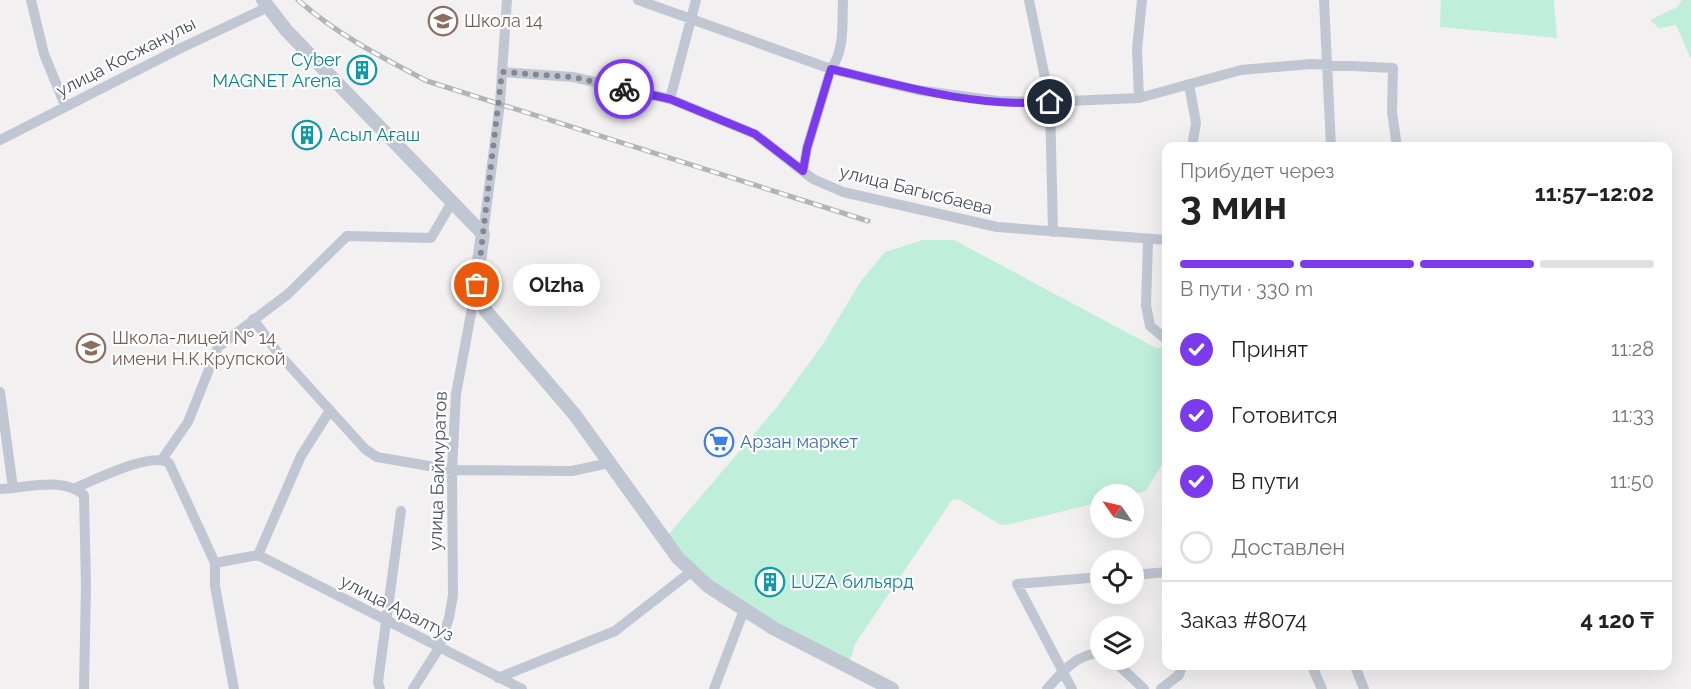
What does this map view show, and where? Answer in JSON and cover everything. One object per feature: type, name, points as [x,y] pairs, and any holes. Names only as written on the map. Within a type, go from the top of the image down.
[{"type":"street","points":[[32,0],[44,54],[65,105]]},
{"type":"street","name":"улица Баймуратов","points":[[413,689],[439,648],[449,618],[453,595],[452,470],[456,394],[477,285],[500,103],[507,0]]},
{"type":"street","points":[[638,0],[831,69],[917,90],[998,101],[1050,102],[1139,98],[1241,70],[1326,65],[1393,68],[1392,112],[1396,142]]},
{"type":"street","points":[[670,99],[696,0]]},
{"type":"street","points":[[803,171],[807,148],[831,69],[838,60],[842,44],[843,0]]},
{"type":"street","points":[[1029,0],[1050,102],[1053,232]]},
{"type":"street","points":[[1139,98],[1137,49],[1142,0]]},
{"type":"street","points":[[1324,0],[1331,142]]},
{"type":"street","points":[[265,3],[286,30],[483,234]]},
{"type":"street","name":"улица Косжанулы","points":[[0,140],[265,3]]},
{"type":"street","name":"улица Багысбаева","points":[[502,72],[573,77],[670,99],[755,134],[813,179],[843,192],[997,227],[1148,241],[1162,240]]},
{"type":"street","points":[[1189,84],[1196,123],[1193,142]]},
{"type":"street","points":[[163,458],[188,422],[218,347],[288,294],[347,236],[431,238],[452,202]]},
{"type":"street","points":[[1148,241],[1146,305],[1150,326],[1162,336]]},
{"type":"street","points":[[477,285],[486,311],[562,398],[678,558],[708,586],[773,628],[869,684],[892,689]]},
{"type":"street","points":[[252,319],[278,353],[365,449],[377,457],[452,470],[572,471],[609,463]]},
{"type":"street","points":[[0,392],[13,489]]},
{"type":"street","points":[[215,563],[258,555],[301,456],[330,410]]},
{"type":"street","points":[[75,488],[149,459],[163,458],[169,463],[215,563],[215,586],[234,689]]},
{"type":"street","points":[[0,489],[62,483],[75,488],[84,495],[86,509],[84,689]]},
{"type":"street","points":[[380,689],[378,682],[401,511]]},
{"type":"street","name":"улица Аралтуз","points":[[258,555],[522,689]]},
{"type":"street","points":[[498,678],[615,631],[692,571]]},
{"type":"street","points":[[1144,573],[1162,572]]},
{"type":"street","points":[[1072,689],[1017,584],[1090,578]]},
{"type":"street","points":[[714,689],[744,610]]},
{"type":"street","points":[[1047,689],[1063,671],[1080,658],[1090,656]]},
{"type":"street","points":[[1124,670],[1144,689]]},
{"type":"street","points":[[1164,689],[1179,675],[1181,670]]},
{"type":"street","points":[[1314,670],[1322,689]]},
{"type":"street","points":[[1357,670],[1364,689]]},
{"type":"green space","points":[[1441,0],[1554,0],[1557,38],[1440,27]]},
{"type":"green space","points":[[1682,0],[1691,0],[1691,59],[1676,25],[1659,28],[1650,20],[1677,7]]},
{"type":"green space","points":[[923,240],[954,240],[1156,348],[1162,347],[1162,464],[1146,491],[1144,491],[1144,484],[1090,484],[1090,505],[1007,525],[999,524],[958,499],[952,500],[855,644],[850,662],[734,597],[699,570],[668,535],[777,407],[821,347],[861,281],[885,252]]},
{"type":"railway","points":[[298,0],[344,35],[427,81],[868,221]]},
{"type":"way so far","points":[[477,285],[502,72],[573,77],[624,89]]},
{"type":"place","name":"Школа 14","points":[[443,21]]},
{"type":"place","name":"Cyber MAGNET Arena","points":[[362,70]]},
{"type":"place","name":"Асыл Ағаш","points":[[307,135]]},
{"type":"place","name":"Olzha","points":[[477,285]]},
{"type":"place","name":"Школа-лицей № 14 имени Н.К.Крупской","points":[[91,348]]},
{"type":"place","name":"Арзан маркет","points":[[719,442]]},
{"type":"place","name":"LUZA бильярд","points":[[770,582]]},
{"type":"route","points":[[624,89],[670,99],[755,134],[803,171],[807,148],[831,69],[917,90],[998,101],[1050,102]]}]
